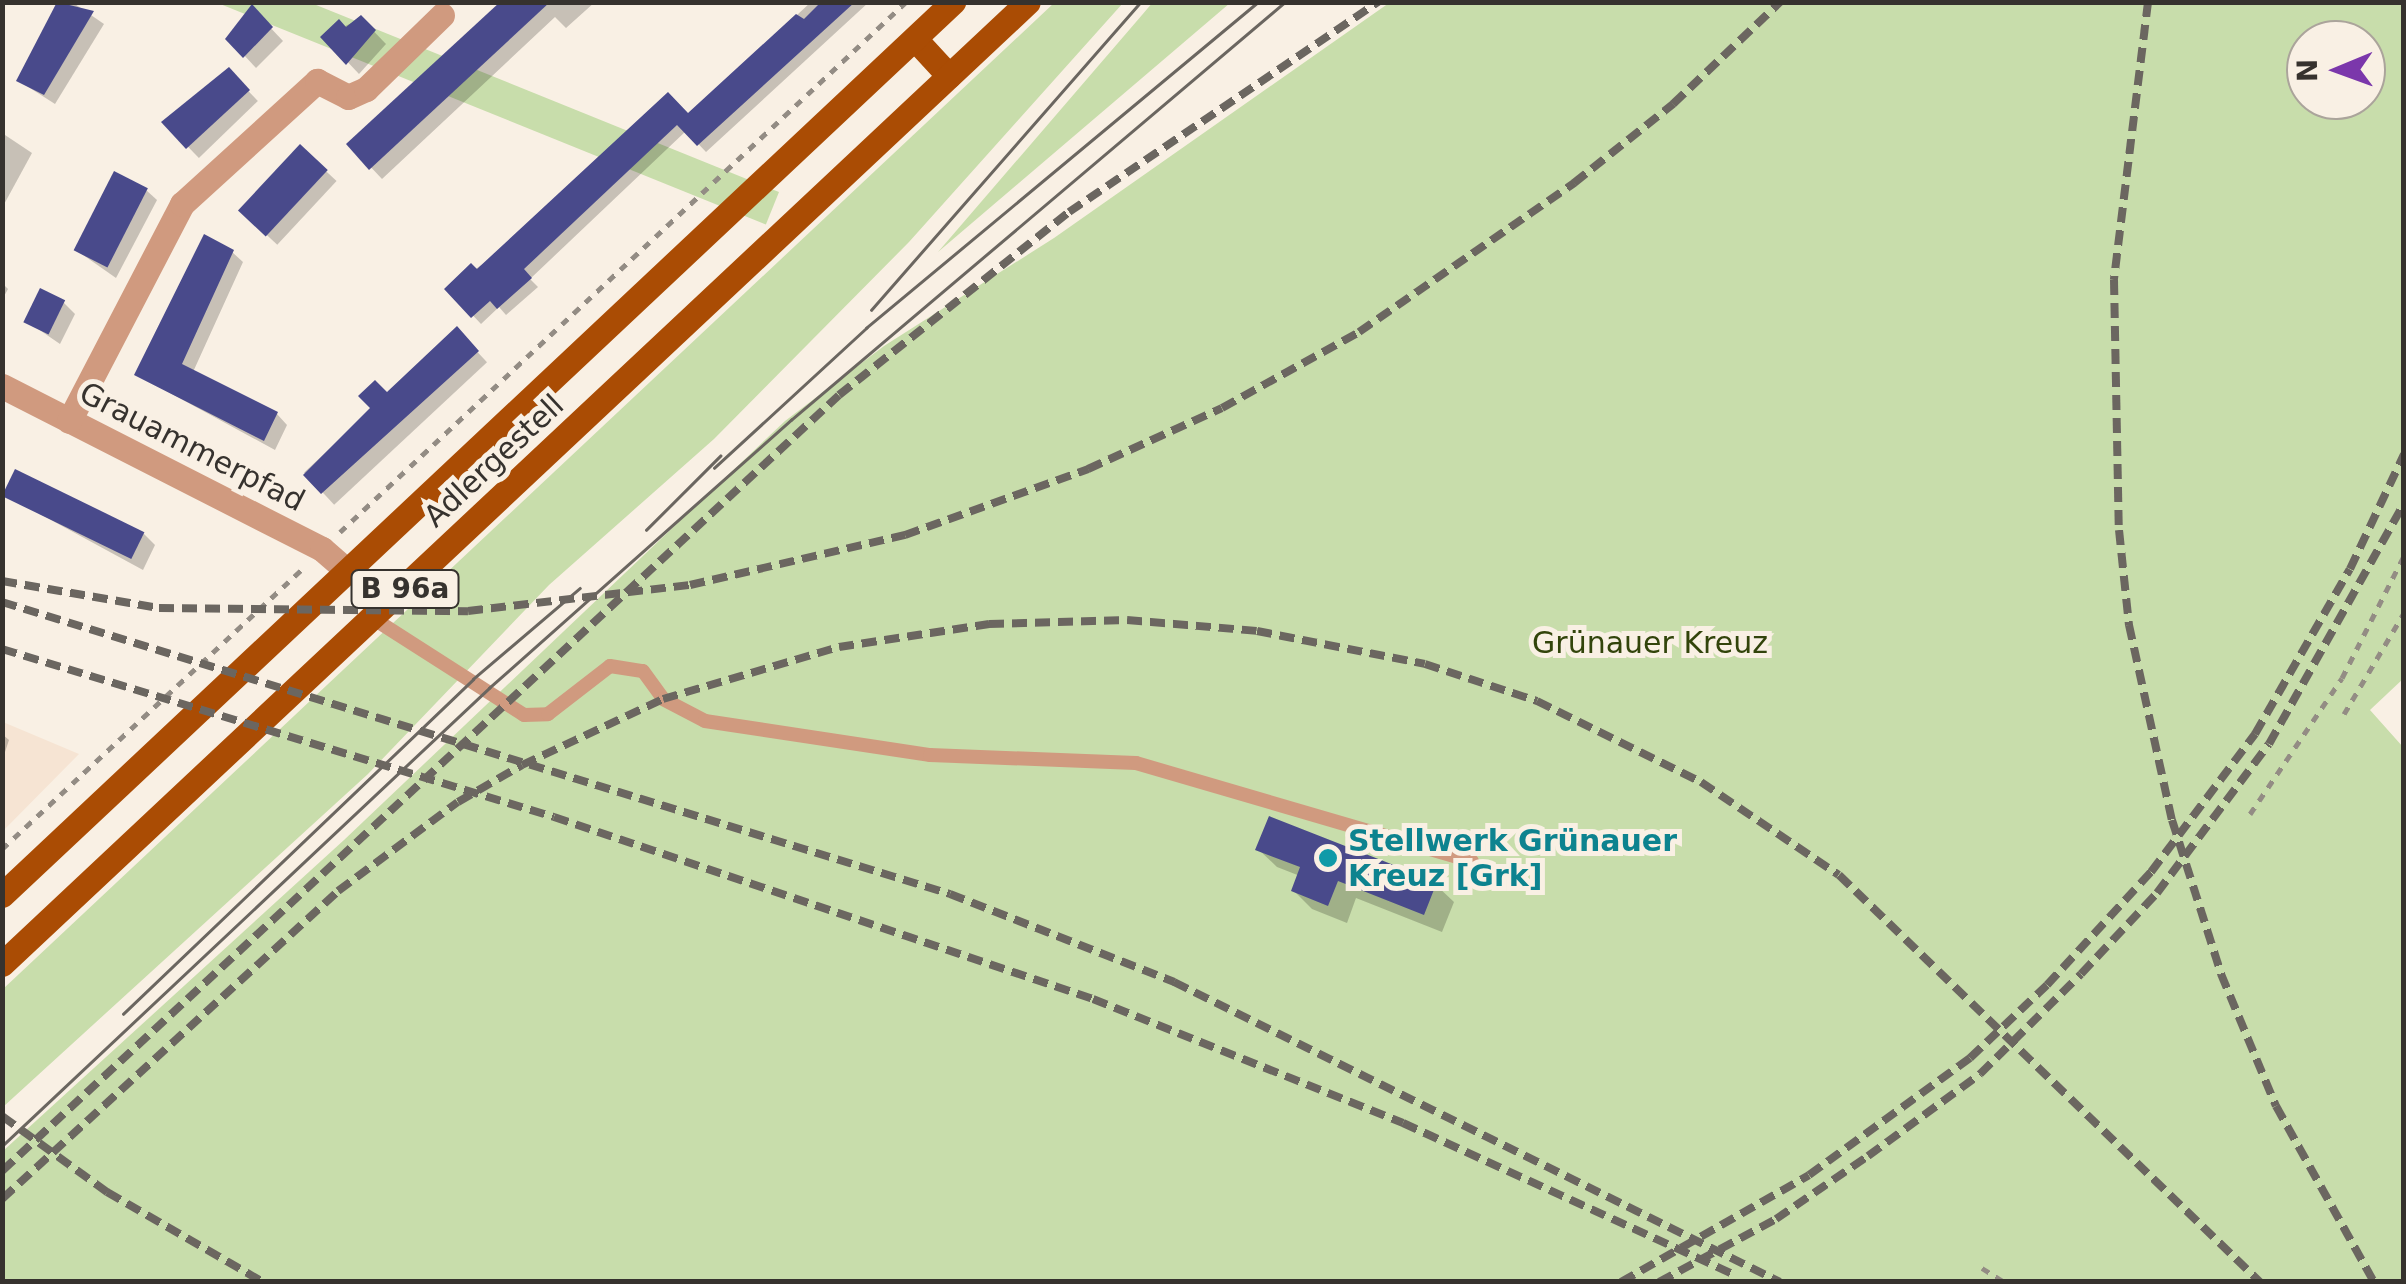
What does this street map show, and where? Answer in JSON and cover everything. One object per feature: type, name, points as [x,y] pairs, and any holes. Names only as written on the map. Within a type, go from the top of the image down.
[{"type":"main road","name":"Adlergestell","points":[[2,895],[952,2]]},
{"type":"main road","name":"Adlergestell","points":[[2,964],[1028,2]]},
{"type":"main road","points":[[915,38],[949,76]]},
{"type":"street","points":[[69,421],[182,204],[317,81],[348,97],[366,90],[442,15]]},
{"type":"street","name":"Grauammerpfad","points":[[2,386],[322,549],[347,571]]},
{"type":"lane","points":[[374,619],[524,715],[548,714],[610,666],[644,671],[663,699],[705,720],[930,755],[1136,762],[1472,861]]},
{"type":"path","points":[[2,849],[906,2]]},
{"type":"path","points":[[2250,814],[2342,678],[2404,556]]},
{"type":"path","points":[[2344,714],[2404,613]]},
{"type":"path","points":[[1982,1268],[2004,1282]]},
{"type":"shaded area","points":[[3,722],[79,754],[3,831]]},
{"type":"green space","points":[[215,2],[309,2],[779,192],[766,224]]},
{"type":"green space","points":[[1153,2],[1230,3],[938,252],[1142,15]]},
{"type":"green space","points":[[1054,3],[1123,3],[909,242],[714,439],[549,585],[368,774],[3,1107],[3,989]]},
{"type":"green space","name":"Grünauer Kreuz","points":[[1389,3],[2403,3],[2404,678],[2370,710],[2403,747],[2403,1281],[3,1282],[3,1151],[344,840],[785,421],[884,346],[1054,238]]},
{"type":"building","points":[[57,2],[94,11],[44,95],[16,81]]},
{"type":"building","points":[[500,2],[550,2],[369,170],[346,144]]},
{"type":"building","points":[[821,2],[855,2],[697,146],[677,125],[524,269],[532,278],[497,309],[490,301],[471,318],[444,289],[471,263],[477,269],[668,92],[688,113],[796,14],[804,19]]},
{"type":"building","points":[[252,4],[273,27],[243,58],[225,39]]},
{"type":"building","points":[[361,15],[376,30],[346,65],[320,37],[339,19],[346,27]]},
{"type":"building","points":[[229,67],[250,90],[186,149],[161,122]]},
{"type":"building","points":[[300,144],[328,170],[266,236],[238,211]]},
{"type":"building","points":[[114,171],[148,188],[107,268],[74,250]]},
{"type":"building","points":[[204,234],[234,250],[182,364],[278,412],[264,441],[134,375]]},
{"type":"building","points":[[40,288],[65,300],[49,334],[23,322]]},
{"type":"building","points":[[457,326],[479,351],[321,494],[303,475],[370,408],[358,396],[375,380],[387,392]]},
{"type":"building","points":[[15,469],[144,532],[131,559],[2,496]]},
{"type":"building","name":"Stellwerk Grünauer Kreuz [Grk]","points":[[1269,816],[1437,882],[1424,915],[1338,881],[1328,906],[1291,891],[1300,867],[1255,850]]},
{"type":"tram line","points":[[871,310],[1141,2]]},
{"type":"tram line","points":[[714,468],[866,328],[1258,2]]},
{"type":"tram line","points":[[2,1146],[489,688],[791,420],[1285,2]]},
{"type":"tram line","points":[[646,530],[720,456]]},
{"type":"tram line","points":[[123,1014],[473,679],[580,588]]},
{"type":"railway","points":[[2,1171],[839,395],[1069,212],[1378,2]]},
{"type":"railway","points":[[2,581],[159,608],[468,611],[690,585],[905,535],[1088,469],[1222,408],[1359,332],[1574,183],[1673,104],[1780,2]]},
{"type":"railway","points":[[2148,2],[2114,280],[2119,530],[2129,625],[2172,820],[2221,974],[2276,1106],[2374,1282]]},
{"type":"railway","points":[[1621,1282],[1809,1175],[1970,1058],[2047,985],[2151,872],[2255,734],[2350,569],[2404,454]]},
{"type":"railway","points":[[1659,1282],[1776,1219],[1868,1156],[1980,1074],[2081,974],[2157,893],[2269,744],[2404,503]]},
{"type":"railway","points":[[2,602],[950,894],[1174,982],[1780,1282]]},
{"type":"railway","points":[[2,1199],[338,891],[458,802],[522,765],[663,699],[839,647],[989,624],[1127,620],[1257,631],[1425,664],[1537,701],[1701,782],[1839,875],[2260,1282]]},
{"type":"railway","points":[[2,649],[554,817],[1093,999],[1403,1123],[1731,1273]]},
{"type":"railway","points":[[2,1116],[107,1192],[263,1282]]},
{"type":"place","name":"Stellwerk Grünauer Kreuz [Grk]","points":[[1328,858]]}]
